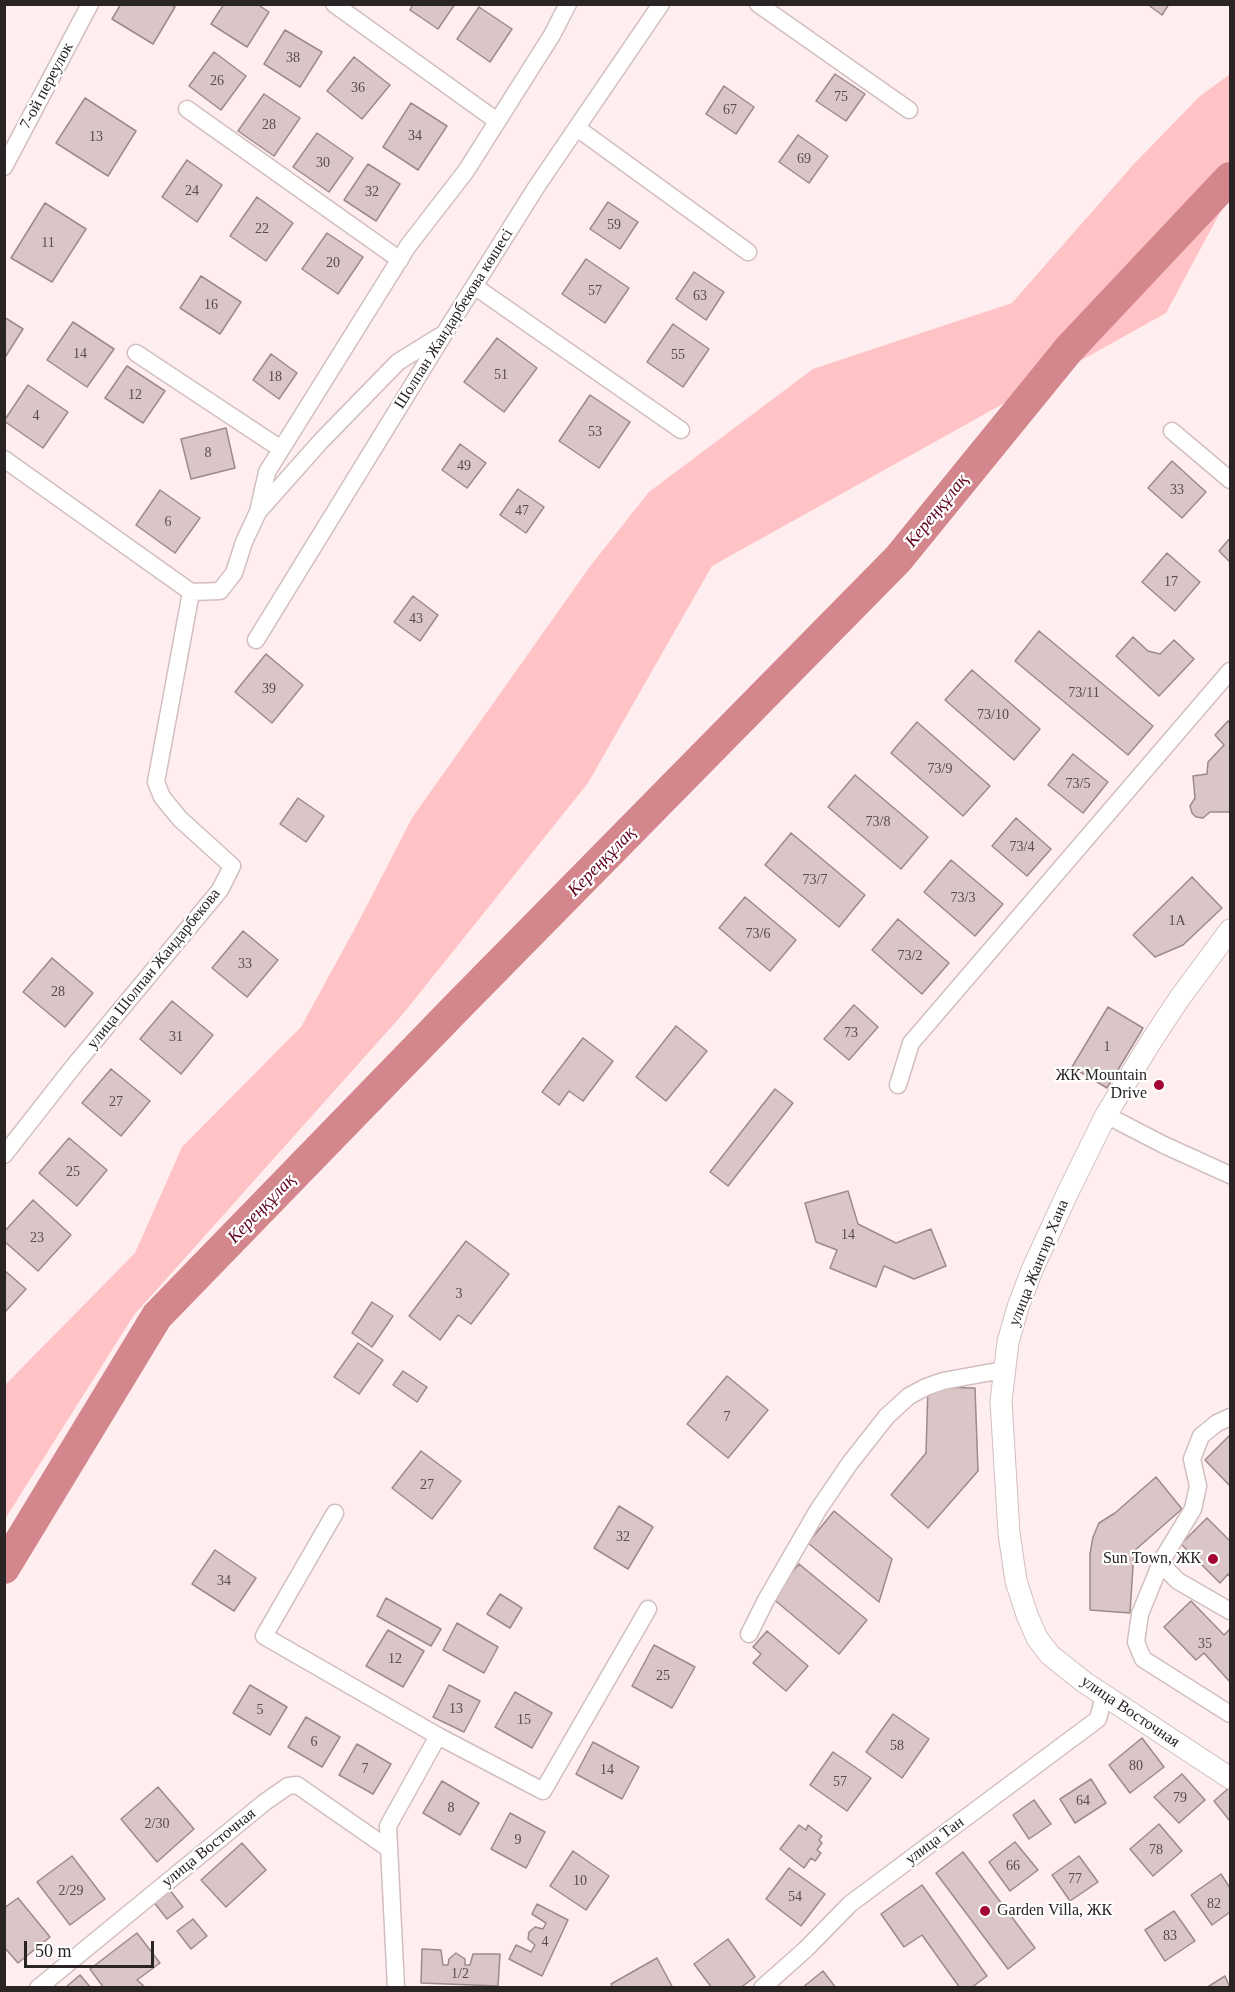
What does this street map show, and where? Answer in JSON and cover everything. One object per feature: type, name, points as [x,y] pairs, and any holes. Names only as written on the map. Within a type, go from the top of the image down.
[{"type":"street","name":"7-ой переулок","points":[[4,167],[90,4]]},
{"type":"street","points":[[334,4],[497,122]]},
{"type":"street","points":[[4,459],[191,592],[220,591],[234,573],[244,542],[258,512],[267,472],[400,260],[466,171],[552,35],[568,4]]},
{"type":"street","name":"Шолпан Жандарбекова көшесі","points":[[256,640],[474,286],[661,4]]},
{"type":"street","points":[[758,4],[909,110]]},
{"type":"street","points":[[187,110],[400,260]]},
{"type":"street","points":[[577,128],[748,252]]},
{"type":"street","points":[[474,286],[681,430]]},
{"type":"street","points":[[258,512],[321,441],[399,362],[444,334]]},
{"type":"street","points":[[136,353],[281,449]]},
{"type":"street","points":[[1172,431],[1230,480]]},
{"type":"street","name":"улица Шолпан Жандарбекова","points":[[4,1155],[73,1067],[220,890],[232,866],[180,819],[162,797],[156,782],[191,592]]},
{"type":"street","points":[[898,1085],[911,1043],[1230,671]]},
{"type":"street","name":"улица Жангир Хана","points":[[1037,1638],[1016,1581],[1009,1533],[1001,1401],[1003,1370],[1010,1333],[1032,1270],[1106,1115],[1179,999],[1230,930]]},
{"type":"street","points":[[1106,1115],[1230,1175]]},
{"type":"street","points":[[750,1634],[766,1600],[818,1510],[850,1463],[887,1416],[909,1396],[926,1387],[943,1381],[1003,1370]]},
{"type":"street","points":[[1230,1417],[1217,1422],[1201,1436],[1192,1459],[1198,1486],[1193,1509],[1162,1560],[1140,1614],[1136,1642],[1143,1659],[1230,1714]]},
{"type":"street","points":[[335,1513],[264,1635],[438,1736],[543,1791],[648,1609]]},
{"type":"street","points":[[1162,1560],[1168,1571],[1178,1581],[1230,1611]]},
{"type":"street","name":"улица Восточная","points":[[1037,1638],[1050,1655],[1104,1696],[1230,1778]]},
{"type":"street","name":"улица Тан","points":[[762,1988],[806,1949],[850,1904],[1098,1719],[1104,1696]]},
{"type":"street","points":[[396,1988],[388,1826],[438,1736]]},
{"type":"street","name":"улица Восточная","points":[[38,1988],[288,1785],[297,1785],[389,1849]]},
{"type":"shaded area","points":[[1230,74],[1230,194],[1166,313],[712,566],[588,783],[402,1015],[134,1315],[5,1519],[5,1385],[135,1253],[182,1147],[301,1027],[412,818],[591,565],[649,492],[813,369],[1012,303],[1133,165],[1199,97]]},
{"type":"building","points":[[121,4],[170,4],[175,7],[153,44],[112,19]]},
{"type":"building","points":[[224,4],[257,4],[269,12],[247,47],[211,24]]},
{"type":"building","points":[[413,4],[455,4],[438,29],[410,10]]},
{"type":"building","points":[[1147,4],[1169,4],[1162,15]]},
{"type":"building","points":[[479,7],[512,29],[490,62],[457,39]]},
{"type":"building","points":[[285,30],[322,52],[300,87],[264,64]]},
{"type":"building","points":[[214,52],[246,76],[221,110],[189,86]]},
{"type":"building","points":[[354,57],[390,85],[362,119],[327,91]]},
{"type":"building","points":[[835,74],[865,94],[846,121],[816,101]]},
{"type":"building","points":[[724,86],[754,107],[736,134],[706,114]]},
{"type":"building","points":[[264,94],[300,118],[274,156],[238,131]]},
{"type":"building","points":[[85,98],[136,131],[108,176],[56,143]]},
{"type":"building","points":[[411,103],[447,126],[418,170],[383,147]]},
{"type":"building","points":[[317,133],[353,158],[329,192],[293,167]]},
{"type":"building","points":[[798,135],[828,156],[809,183],[779,162]]},
{"type":"building","points":[[187,160],[222,185],[197,222],[162,197]]},
{"type":"building","points":[[368,164],[400,184],[376,221],[344,200]]},
{"type":"building","points":[[257,197],[293,223],[266,261],[230,236]]},
{"type":"building","points":[[608,202],[638,222],[620,249],[590,229]]},
{"type":"building","points":[[45,203],[86,229],[52,282],[11,258]]},
{"type":"building","points":[[327,233],[363,257],[338,294],[302,269]]},
{"type":"building","points":[[586,259],[629,288],[605,323],[562,294]]},
{"type":"building","points":[[694,272],[724,292],[706,320],[676,299]]},
{"type":"building","points":[[201,276],[241,302],[220,334],[180,308]]},
{"type":"building","points":[[4,317],[23,329],[4,359]]},
{"type":"building","points":[[73,322],[114,349],[87,387],[47,360]]},
{"type":"building","points":[[673,324],[709,349],[683,387],[647,362]]},
{"type":"building","points":[[497,338],[537,368],[504,412],[464,382]]},
{"type":"building","points":[[271,354],[297,373],[279,399],[253,380]]},
{"type":"building","points":[[127,366],[165,391],[143,423],[105,398]]},
{"type":"building","points":[[28,385],[68,412],[43,448],[4,421]]},
{"type":"building","points":[[590,395],[630,422],[599,468],[559,441]]},
{"type":"building","points":[[226,428],[235,468],[191,479],[181,439]]},
{"type":"building","points":[[460,444],[486,463],[467,488],[442,470]]},
{"type":"building","points":[[1172,461],[1206,492],[1182,518],[1148,488]]},
{"type":"building","points":[[518,489],[544,507],[526,533],[500,515]]},
{"type":"building","points":[[160,490],[200,518],[175,553],[136,525]]},
{"type":"building","points":[[1230,538],[1230,562],[1219,551]]},
{"type":"building","points":[[1167,553],[1200,582],[1175,611],[1142,582]]},
{"type":"building","points":[[413,596],[438,615],[420,641],[394,622]]},
{"type":"building","points":[[1039,631],[1153,726],[1128,755],[1015,661]]},
{"type":"building","points":[[1133,637],[1148,651],[1160,654],[1174,640],[1194,659],[1159,696],[1116,656]]},
{"type":"building","points":[[266,654],[303,685],[272,723],[235,692]]},
{"type":"building","points":[[972,670],[1040,729],[1014,760],[945,700]]},
{"type":"building","points":[[1228,721],[1230,723],[1230,812],[1210,812],[1203,818],[1196,817],[1190,806],[1195,798],[1193,776],[1207,774],[1208,762],[1224,745],[1215,735]]},
{"type":"building","points":[[917,722],[990,786],[963,816],[891,753]]},
{"type":"building","points":[[1073,754],[1108,782],[1083,813],[1048,785]]},
{"type":"building","points":[[855,775],[928,837],[901,869],[828,807]]},
{"type":"building","points":[[298,798],[324,816],[306,842],[280,824]]},
{"type":"building","points":[[1016,818],[1051,849],[1027,876],[992,846]]},
{"type":"building","points":[[791,833],[865,895],[839,927],[765,865]]},
{"type":"building","points":[[951,860],[1003,904],[975,936],[924,892]]},
{"type":"building","points":[[1192,877],[1222,908],[1183,945],[1155,957],[1133,935]]},
{"type":"building","points":[[745,897],[796,940],[770,971],[719,928]]},
{"type":"building","points":[[898,919],[949,963],[922,994],[872,950]]},
{"type":"building","points":[[243,931],[278,960],[247,997],[212,968]]},
{"type":"building","points":[[52,958],[93,993],[65,1027],[23,992]]},
{"type":"building","points":[[172,1001],[213,1035],[181,1074],[140,1039]]},
{"type":"building","points":[[854,1005],[878,1027],[849,1060],[824,1039]]},
{"type":"building","points":[[1108,1007],[1143,1028],[1107,1088],[1072,1067]]},
{"type":"building","points":[[676,1026],[707,1051],[666,1101],[636,1077]]},
{"type":"building","points":[[583,1038],[613,1061],[583,1101],[569,1091],[559,1105],[542,1092]]},
{"type":"building","points":[[111,1069],[150,1101],[121,1136],[82,1103]]},
{"type":"building","points":[[775,1089],[793,1103],[728,1186],[710,1172]]},
{"type":"building","points":[[69,1138],[107,1170],[77,1206],[39,1173]]},
{"type":"building","points":[[848,1191],[858,1224],[896,1243],[931,1229],[946,1266],[914,1279],[884,1266],[876,1287],[830,1268],[837,1250],[816,1242],[805,1203]]},
{"type":"building","points":[[33,1200],[71,1235],[38,1271],[4,1241],[4,1232]]},
{"type":"building","points":[[466,1241],[509,1274],[471,1324],[458,1315],[440,1340],[409,1316]]},
{"type":"building","points":[[4,1270],[26,1289],[4,1313]]},
{"type":"building","points":[[372,1302],[393,1316],[372,1347],[352,1333]]},
{"type":"building","points":[[358,1343],[383,1360],[359,1394],[334,1377]]},
{"type":"building","points":[[403,1371],[427,1387],[417,1402],[393,1385]]},
{"type":"building","points":[[727,1376],[768,1410],[728,1458],[687,1424]]},
{"type":"building","points":[[928,1387],[975,1388],[978,1471],[928,1528],[891,1495],[926,1453]]},
{"type":"building","points":[[1230,1435],[1230,1486],[1205,1460]]},
{"type":"building","points":[[421,1451],[461,1481],[432,1519],[392,1488]]},
{"type":"building","points":[[1156,1477],[1182,1509],[1134,1551],[1130,1613],[1090,1610],[1090,1554],[1093,1537],[1099,1523],[1115,1513]]},
{"type":"building","points":[[619,1506],[653,1527],[628,1569],[594,1548]]},
{"type":"building","points":[[834,1511],[892,1559],[879,1602],[808,1543]]},
{"type":"building","name":"Sun Town, ЖК","points":[[1207,1518],[1230,1541],[1230,1577],[1228,1574],[1220,1583],[1181,1544]]},
{"type":"building","points":[[215,1550],[256,1578],[234,1611],[192,1584]]},
{"type":"building","points":[[799,1564],[867,1620],[839,1654],[771,1597]]},
{"type":"building","points":[[500,1594],[522,1608],[510,1628],[487,1614]]},
{"type":"building","points":[[386,1598],[441,1629],[431,1646],[377,1616]]},
{"type":"building","points":[[1191,1601],[1224,1635],[1230,1629],[1230,1682],[1204,1653],[1196,1660],[1164,1627]]},
{"type":"building","points":[[457,1623],[498,1647],[484,1673],[443,1650]]},
{"type":"building","points":[[388,1630],[424,1651],[403,1687],[366,1666]]},
{"type":"building","points":[[767,1631],[808,1666],[786,1691],[753,1663],[761,1654],[753,1647]]},
{"type":"building","points":[[654,1645],[695,1667],[672,1708],[632,1686]]},
{"type":"building","points":[[250,1685],[287,1707],[270,1735],[233,1713]]},
{"type":"building","points":[[449,1685],[480,1701],[464,1732],[433,1717]]},
{"type":"building","points":[[515,1692],[552,1713],[532,1748],[495,1727]]},
{"type":"building","points":[[893,1714],[929,1739],[902,1778],[866,1752]]},
{"type":"building","points":[[306,1717],[340,1737],[322,1767],[288,1747]]},
{"type":"building","points":[[1142,1738],[1164,1767],[1130,1793],[1109,1765]]},
{"type":"building","points":[[593,1742],[639,1767],[622,1799],[576,1774]]},
{"type":"building","points":[[357,1744],[391,1764],[373,1794],[339,1775]]},
{"type":"building","points":[[833,1752],[871,1778],[847,1811],[810,1785]]},
{"type":"building","points":[[1182,1774],[1205,1800],[1179,1823],[1154,1797]]},
{"type":"building","points":[[1091,1779],[1106,1803],[1075,1823],[1060,1799]]},
{"type":"building","points":[[442,1781],[479,1803],[460,1835],[423,1813]]},
{"type":"building","points":[[158,1787],[194,1829],[157,1862],[121,1819]]},
{"type":"building","points":[[1230,1787],[1230,1821],[1214,1801]]},
{"type":"building","points":[[1034,1800],[1051,1824],[1029,1839],[1013,1815]]},
{"type":"building","points":[[510,1813],[545,1832],[526,1868],[491,1849]]},
{"type":"building","points":[[1159,1824],[1182,1851],[1153,1876],[1130,1849]]},
{"type":"building","points":[[799,1825],[806,1830],[808,1825],[822,1836],[819,1840],[822,1843],[817,1850],[821,1853],[815,1861],[811,1858],[804,1868],[780,1849]]},
{"type":"building","points":[[1015,1842],[1038,1870],[1010,1891],[989,1862]]},
{"type":"building","points":[[242,1843],[266,1870],[226,1907],[201,1880]]},
{"type":"building","points":[[573,1851],[609,1876],[586,1910],[550,1886]]},
{"type":"building","name":"Garden Villa, ЖК","points":[[963,1852],[1035,1948],[1008,1969],[936,1873]]},
{"type":"building","points":[[72,1856],[105,1899],[70,1925],[37,1882]]},
{"type":"building","points":[[1079,1856],[1098,1882],[1070,1901],[1052,1875]]},
{"type":"building","points":[[789,1868],[825,1894],[801,1926],[766,1899]]},
{"type":"building","points":[[1221,1874],[1230,1888],[1230,1912],[1212,1925],[1191,1895]]},
{"type":"building","points":[[922,1885],[987,1976],[971,1988],[960,1988],[922,1935],[904,1947],[881,1914]]},
{"type":"building","points":[[169,1889],[183,1907],[167,1919],[153,1901]]},
{"type":"building","points":[[18,1898],[50,1937],[18,1963],[4,1947],[4,1908]]},
{"type":"building","points":[[537,1904],[568,1920],[542,1976],[509,1959],[516,1945],[531,1952],[535,1945],[528,1939],[529,1932],[535,1927],[543,1929],[546,1923],[532,1914]]},
{"type":"building","points":[[1174,1911],[1195,1941],[1165,1961],[1145,1930]]},
{"type":"building","points":[[193,1919],[207,1936],[191,1949],[177,1931]]},
{"type":"building","points":[[137,1933],[160,1963],[137,1980],[146,1988],[104,1988],[90,1969]]},
{"type":"building","points":[[728,1939],[755,1977],[740,1988],[712,1988],[694,1964]]},
{"type":"building","points":[[422,1949],[441,1950],[443,1965],[448,1965],[449,1959],[456,1953],[465,1959],[465,1965],[470,1965],[473,1954],[500,1954],[498,1986],[421,1983]]},
{"type":"building","points":[[657,1958],[673,1988],[613,1988],[611,1984]]},
{"type":"building","points":[[823,1971],[836,1988],[802,1988]]},
{"type":"building","points":[[80,1975],[91,1988],[65,1988]]},
{"type":"building","points":[[1225,1976],[1230,1988],[1206,1988]]},
{"type":"waterway","name":"Кереңқұлақ","points":[[4,1568],[157,1316],[898,559],[1069,349],[1230,178]]},
{"type":"place","name":"ЖК Mountain Drive","points":[[1159,1085]]},
{"type":"place","name":"Sun Town, ЖК","points":[[1213,1559]]},
{"type":"place","name":"Garden Villa, ЖК","points":[[985,1911]]}]
